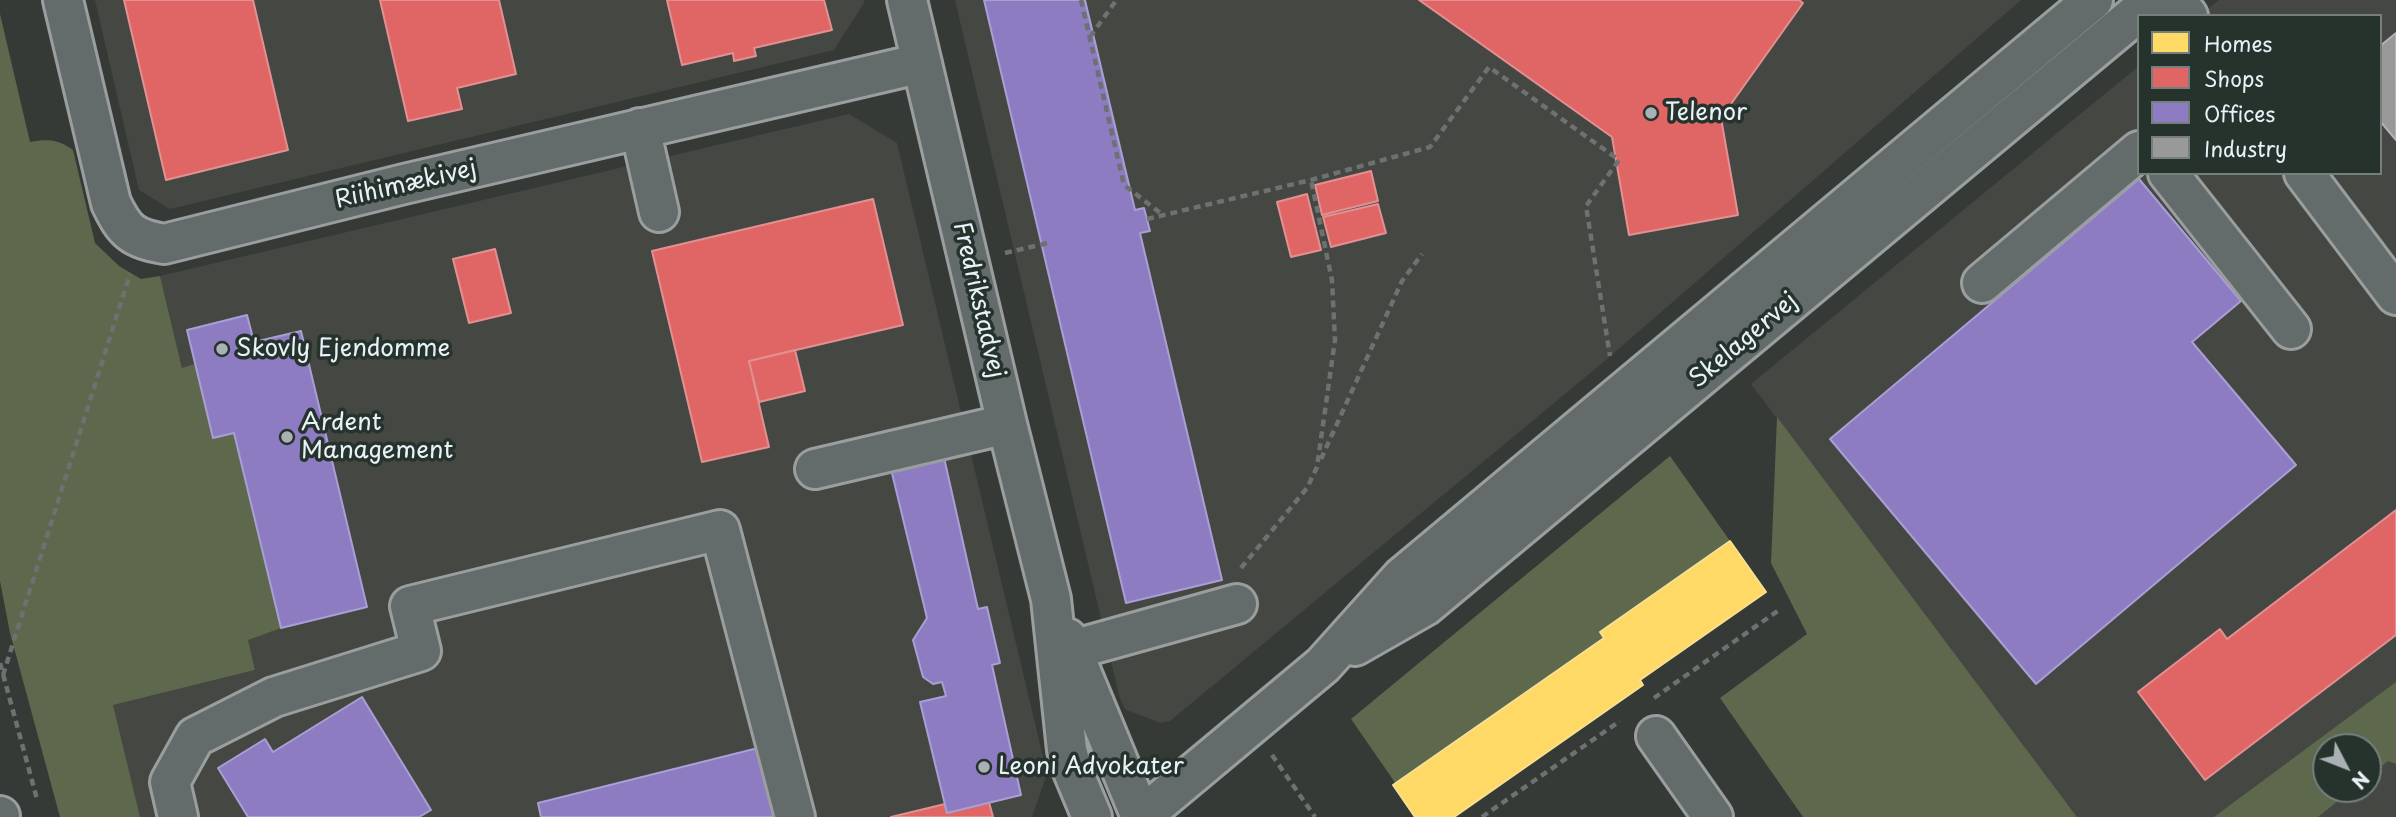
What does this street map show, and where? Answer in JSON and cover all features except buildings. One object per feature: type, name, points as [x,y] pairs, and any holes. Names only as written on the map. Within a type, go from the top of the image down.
[{"type":"street","points":[[63,0],[111,203],[122,225],[141,240]]},
{"type":"street","name":"Fredrikstadvej","points":[[907,0],[1051,599],[1072,769],[1092,817]]},
{"type":"street","name":"Skelagervej","points":[[1141,817],[1323,664],[1402,577],[2093,0]]},
{"type":"street","name":"Skelagervej","points":[[1323,664],[1425,606],[2153,0]]},
{"type":"street","name":"Riihimækivej","points":[[141,240],[164,244],[640,128],[922,63]]},
{"type":"street","points":[[640,128],[659,212]]},
{"type":"street","points":[[1982,283],[2137,152]]},
{"type":"street","points":[[2170,175],[2291,329]]},
{"type":"street","points":[[2306,175],[2396,295]]},
{"type":"street","points":[[814,469],[1007,424]]},
{"type":"street","points":[[178,817],[170,782],[195,737],[274,697],[421,651],[410,606],[720,530],[794,817]]},
{"type":"street","name":"Fredrikstadvej","points":[[1051,599],[1141,817]]},
{"type":"street","points":[[1072,650],[1237,604]]},
{"type":"street","points":[[1656,736],[1713,817]]},
{"type":"path","points":[[1081,0],[1124,185],[1164,215]]},
{"type":"path","points":[[1090,37],[1115,2]]},
{"type":"path","points":[[1147,219],[1311,180],[1430,147],[1489,66],[1619,160],[1586,206],[1616,398]]},
{"type":"path","points":[[1311,180],[1332,280],[1335,340],[1317,467]]},
{"type":"path","points":[[3,676],[141,240]]},
{"type":"path","points":[[1027,248],[1048,243]]},
{"type":"path","points":[[1237,604],[1232,579],[1307,488],[1402,281],[1422,254]]},
{"type":"path","points":[[0,663],[38,804]]},
{"type":"path","points":[[1249,727],[1285,772],[1315,817]]},
{"type":"shaded area","points":[[95,0],[864,0],[864,3],[834,50],[170,209],[139,190]]},
{"type":"shaded area","points":[[955,0],[2021,0],[1600,365],[1170,721],[1161,723],[1126,710],[1120,699]]},
{"type":"shaded area","points":[[2219,0],[2396,0],[2396,817],[2077,817],[1751,384],[2137,68],[2137,175],[2382,175],[2382,14],[2202,14]]},
{"type":"shaded area","points":[[849,114],[897,143],[1047,774],[1032,817],[80,817],[62,717],[255,670],[160,276]]},
{"type":"green space","points":[[0,14],[30,142],[53,141],[73,150],[95,243],[119,266],[141,279],[160,276],[182,368],[195,364],[213,438],[234,433],[281,628],[248,640],[255,670],[113,705],[140,817],[60,817],[10,633],[0,581]]},
{"type":"green space","points":[[1777,417],[2077,817],[1803,817],[1720,698],[1807,634],[1771,563]]},
{"type":"green space","points":[[1670,456],[1730,541],[1604,638],[1396,784],[1351,719]]},
{"type":"green space","points":[[2396,682],[2396,764],[2388,761],[2382,766],[2382,733],[2327,733]]},
{"type":"green space","points":[[2312,744],[2312,803],[2336,803],[2318,817],[2214,817]]},
{"type":"place","name":"Telenor","points":[[1651,113]]},
{"type":"place","name":"Skovly Ejendomme","points":[[222,349]]},
{"type":"place","name":"Ardent Management","points":[[287,437]]},
{"type":"place","name":"Leoni Advokater","points":[[984,767]]}]
